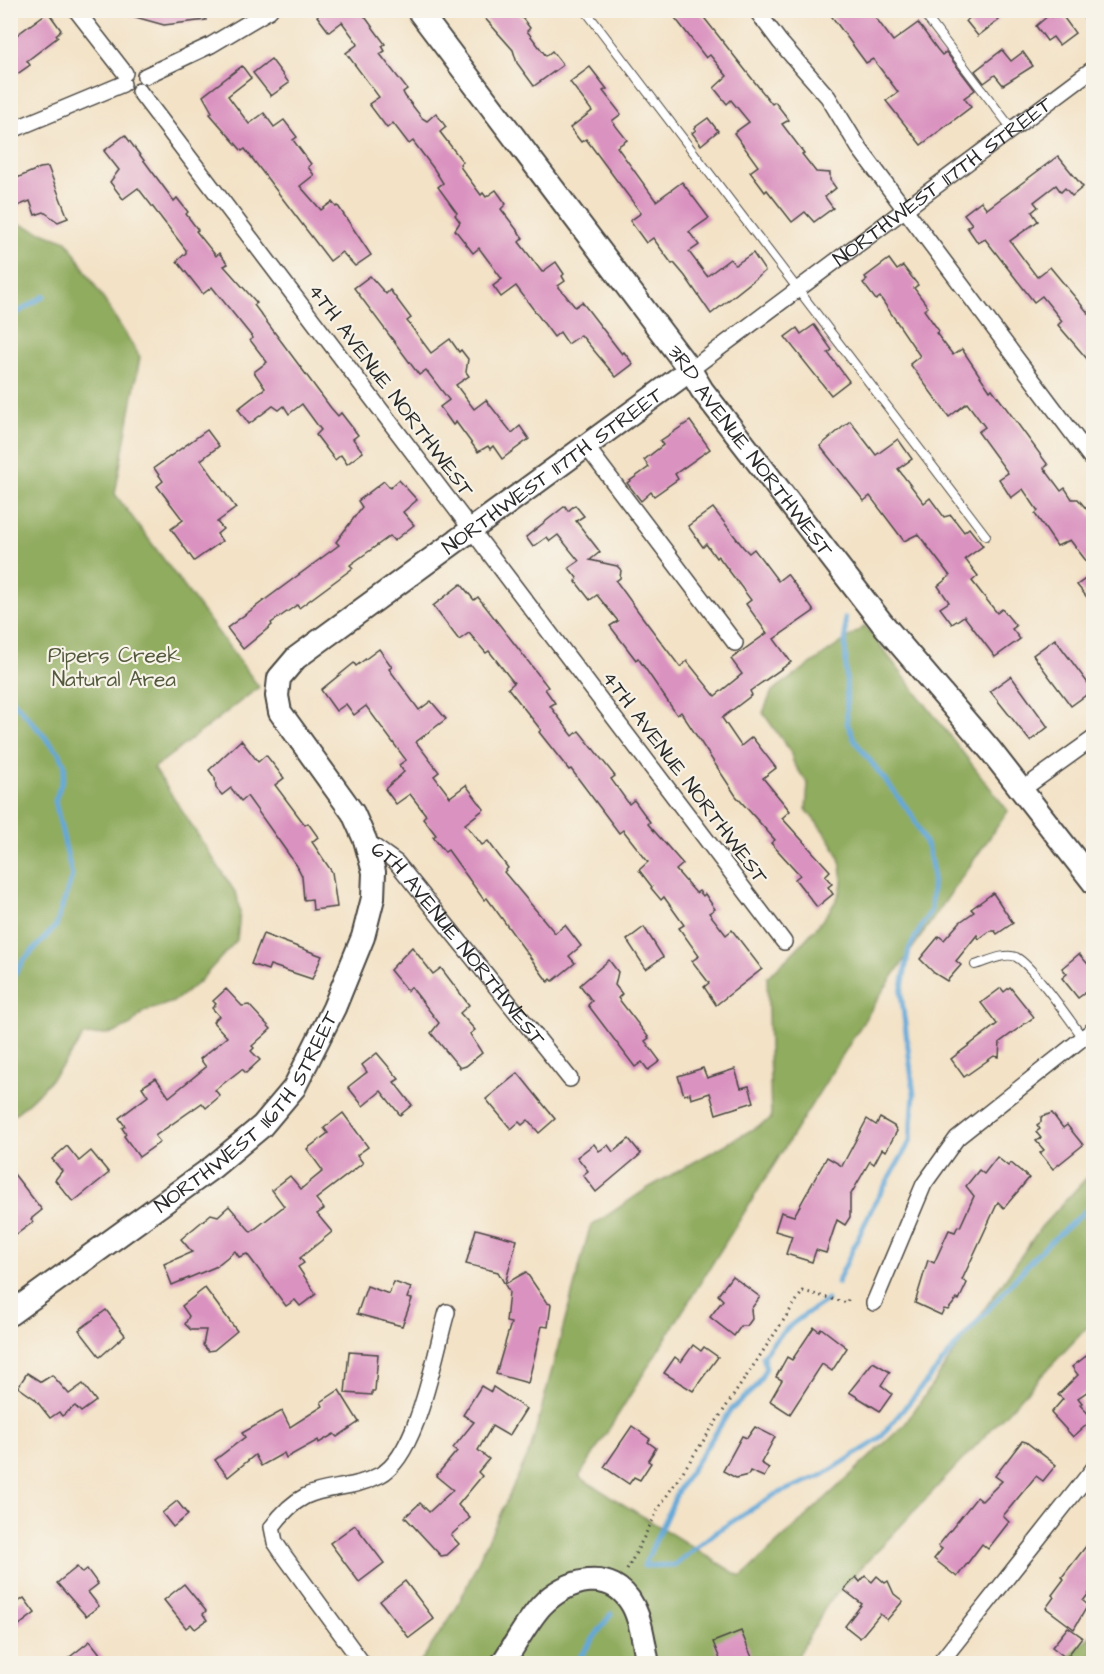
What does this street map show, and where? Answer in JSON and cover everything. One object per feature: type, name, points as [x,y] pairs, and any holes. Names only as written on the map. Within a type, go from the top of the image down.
[{"type":"street","points":[[76,10],[124,79],[129,91],[249,16],[270,10]]},
{"type":"street","name":"3RD AVENUE NORTHWEST","points":[[418,10],[690,370],[702,390],[882,623],[1023,789],[1094,883]]},
{"type":"street","points":[[756,10],[780,42],[828,97],[859,148],[1094,462]]},
{"type":"street","points":[[1088,10],[1094,18]]},
{"type":"street","name":"NORTHWEST 117TH STREET","points":[[278,685],[282,674],[296,658],[690,370],[1094,68]]},
{"type":"street","points":[[10,131],[124,79]]},
{"type":"street","name":"4TH AVENUE NORTHWEST","points":[[142,83],[470,529],[784,942]]},
{"type":"street","points":[[586,446],[735,643]]},
{"type":"street","name":"6TH AVENUE NORTHWEST","points":[[278,685],[278,701],[283,717],[353,813],[365,840],[396,862],[570,1079]]},
{"type":"street","points":[[1023,789],[1094,738]]},
{"type":"street","name":"NORTHWEST 116TH STREET","points":[[10,1314],[233,1152],[262,1126],[288,1097],[316,1049],[363,937],[374,881],[373,864],[365,840]]},
{"type":"street","points":[[874,1303],[924,1184],[957,1138],[1088,1034]]},
{"type":"street","points":[[363,1664],[275,1542],[272,1527],[282,1514],[304,1496],[326,1487],[373,1477],[396,1462],[414,1428],[447,1312]]},
{"type":"street","points":[[939,1664],[1094,1468]]},
{"type":"street","points":[[502,1664],[536,1612],[559,1591],[576,1583],[597,1579],[618,1587],[633,1606],[648,1664]]},
{"type":"lane","points":[[585,10],[986,536]]},
{"type":"lane","points":[[921,10],[1012,129]]},
{"type":"lane","points":[[975,965],[1007,956],[1016,957],[1028,967],[1088,1034]]},
{"type":"path","points":[[618,1587],[660,1506],[803,1292],[847,1303],[849,1296]]},
{"type":"green space","name":"Pipers Creek Natural Area","points":[[11,221],[67,241],[140,357],[115,494],[259,687],[154,768],[237,895],[240,913],[237,940],[198,983],[173,1002],[143,1012],[131,1025],[114,1033],[83,1036],[51,1080],[11,1117]]},
{"type":"green space","points":[[865,626],[1008,811],[882,992],[579,1477],[741,1577],[905,1424],[1041,1227],[1093,1171],[1093,1321],[828,1603],[794,1663],[419,1664],[456,1609],[531,1448],[590,1227],[648,1188],[771,1119],[767,977],[797,949],[828,913],[840,892],[842,878],[841,864],[835,849],[806,809],[808,784],[794,764],[790,751],[763,713],[772,691]]},
{"type":"green space","points":[[1093,1633],[1093,1663],[1063,1663]]},
{"type":"building","points":[[128,10],[205,10],[206,20],[164,25],[128,15]]},
{"type":"building","points":[[324,10],[360,10],[385,44],[382,46],[385,51],[380,54],[407,89],[403,92],[405,96],[427,121],[436,113],[446,127],[440,132],[463,162],[460,164],[461,168],[481,195],[483,193],[486,197],[496,190],[506,204],[501,209],[523,238],[519,242],[542,272],[556,262],[564,274],[562,276],[565,281],[558,286],[575,307],[582,302],[622,354],[624,352],[633,364],[616,377],[581,335],[568,344],[560,332],[554,337],[516,286],[501,297],[493,286],[502,279],[479,248],[473,253],[455,230],[460,222],[455,215],[457,213],[438,187],[443,183],[434,169],[413,141],[409,144],[393,123],[387,128],[369,104],[379,97],[346,53],[358,44],[342,22],[329,32],[317,16]]},
{"type":"building","points":[[491,10],[516,10],[530,28],[527,31],[546,56],[552,51],[563,65],[534,86],[517,63],[513,50],[483,16]]},
{"type":"building","points":[[669,10],[698,10],[772,104],[775,102],[789,120],[782,124],[804,153],[802,154],[816,172],[830,173],[830,180],[836,188],[825,197],[833,208],[814,222],[805,212],[792,222],[767,190],[765,192],[750,172],[758,166],[734,133],[749,122],[731,100],[727,104],[714,88],[727,76],[710,55],[706,58]]},
{"type":"building","points":[[827,10],[870,10],[893,41],[918,23],[942,55],[946,52],[975,90],[964,98],[971,107],[921,145],[886,101],[898,92],[873,59],[866,63]]},
{"type":"building","points":[[979,10],[992,10],[999,20],[978,36],[966,21]]},
{"type":"building","points":[[1059,11],[1075,33],[1059,45],[1053,37],[1047,41],[1036,26],[1050,14],[1052,17]]},
{"type":"building","points":[[48,12],[61,30],[56,35],[58,37],[27,61],[30,65],[10,79],[10,40]]},
{"type":"building","points":[[1002,50],[1011,61],[1023,52],[1033,66],[1003,85],[995,75],[984,83],[975,71]]},
{"type":"building","points":[[271,59],[289,83],[271,96],[253,73]]},
{"type":"building","points":[[242,66],[251,78],[228,96],[249,124],[264,113],[274,127],[284,120],[297,137],[293,140],[311,164],[308,167],[314,175],[300,186],[321,210],[332,202],[336,207],[338,206],[371,255],[355,266],[342,252],[330,261],[245,149],[242,151],[210,114],[212,112],[203,96]]},
{"type":"building","points":[[590,67],[607,89],[603,91],[621,114],[612,121],[627,140],[617,147],[656,201],[682,182],[709,218],[689,232],[699,245],[689,252],[707,276],[730,259],[735,265],[753,253],[765,271],[711,314],[685,276],[674,263],[672,264],[653,238],[646,243],[630,221],[641,213],[586,139],[581,142],[570,128],[592,111],[570,82]]},
{"type":"building","points":[[708,118],[718,131],[701,145],[692,133],[696,130],[694,128]]},
{"type":"building","points":[[125,135],[174,201],[177,198],[188,212],[186,214],[198,230],[196,231],[216,256],[219,253],[228,264],[224,266],[257,303],[254,305],[331,408],[338,416],[341,413],[358,435],[353,439],[363,452],[347,464],[341,455],[335,460],[316,435],[321,430],[302,404],[289,414],[284,406],[279,410],[273,406],[249,424],[238,409],[265,388],[254,372],[267,362],[250,340],[253,338],[212,287],[203,294],[177,261],[186,253],[186,250],[138,188],[123,199],[110,182],[119,170],[104,151]]},
{"type":"building","points":[[1058,156],[1083,187],[1072,196],[1065,188],[1061,192],[1056,185],[1034,202],[1038,207],[1032,212],[1038,221],[1010,241],[1037,277],[1050,267],[1094,320],[1094,367],[1058,325],[1062,321],[1042,296],[1034,302],[985,239],[978,243],[967,227],[972,224],[964,214],[981,201],[987,209]]},
{"type":"building","points":[[48,167],[68,218],[58,222],[44,212],[35,215],[30,201],[10,209],[10,181],[40,168]]},
{"type":"building","points":[[889,259],[897,270],[903,266],[918,285],[914,288],[928,307],[924,310],[939,331],[936,333],[953,355],[962,349],[990,391],[992,389],[1048,465],[1044,468],[1061,491],[1065,488],[1072,499],[1078,499],[1094,518],[1094,571],[1070,540],[1057,546],[1035,514],[1038,511],[1023,489],[1011,498],[999,479],[1008,473],[978,432],[985,427],[967,403],[949,417],[910,364],[920,356],[880,297],[876,300],[863,283],[867,280],[865,277]]},
{"type":"building","points":[[370,276],[386,294],[390,290],[411,318],[407,321],[431,353],[450,339],[459,352],[461,350],[468,359],[466,372],[469,376],[456,385],[474,409],[486,400],[512,433],[520,426],[529,439],[502,459],[493,446],[490,449],[488,446],[478,452],[456,422],[453,425],[440,407],[449,400],[426,370],[419,375],[354,288]]},
{"type":"building","points":[[814,325],[832,350],[828,353],[849,381],[831,395],[785,337],[797,328],[801,334]]},
{"type":"building","points":[[690,421],[710,449],[675,474],[678,479],[654,496],[651,492],[641,501],[627,483],[649,467],[644,460],[663,445],[660,441]]},
{"type":"building","points":[[850,421],[876,455],[898,439],[912,459],[898,469],[924,503],[930,498],[944,517],[951,515],[964,532],[969,528],[983,546],[965,559],[978,576],[972,581],[997,613],[1002,609],[1016,626],[1012,629],[1020,639],[995,657],[964,616],[952,624],[940,608],[949,602],[938,586],[950,576],[918,534],[904,541],[870,496],[864,501],[820,446]]},
{"type":"building","points":[[207,430],[219,446],[201,460],[236,508],[217,522],[223,529],[217,534],[222,541],[194,561],[171,529],[183,520],[157,486],[163,481],[154,468]]},
{"type":"building","points":[[399,480],[417,500],[403,512],[414,525],[394,541],[390,536],[350,565],[353,568],[299,608],[297,605],[271,623],[272,625],[243,649],[227,628],[339,545],[336,542],[362,507],[358,501],[384,481],[390,488]]},
{"type":"building","points":[[575,505],[584,516],[576,521],[600,552],[590,560],[617,566],[621,570],[620,578],[616,581],[643,618],[680,667],[687,661],[715,696],[742,674],[731,659],[767,633],[746,604],[751,600],[718,556],[716,558],[706,544],[703,547],[688,526],[713,508],[743,547],[749,553],[754,549],[778,581],[787,574],[814,611],[774,639],[791,662],[750,691],[752,695],[722,718],[741,746],[752,737],[776,768],[763,778],[790,811],[782,818],[830,871],[825,876],[832,884],[828,887],[833,894],[817,907],[795,879],[800,875],[771,843],[775,840],[736,796],[681,712],[677,715],[638,658],[636,660],[610,626],[618,621],[597,595],[590,600],[576,582],[577,578],[569,568],[579,561],[558,535],[550,541],[547,537],[533,547],[526,537],[565,506],[568,511]]},
{"type":"building","points":[[1094,573],[1094,606],[1077,585]]},
{"type":"building","points":[[461,584],[474,600],[478,597],[548,687],[545,689],[555,703],[550,706],[573,736],[579,731],[615,776],[611,779],[629,804],[634,800],[650,822],[648,824],[683,864],[676,870],[696,893],[699,891],[703,896],[705,894],[715,909],[709,913],[726,935],[732,930],[762,969],[716,1005],[704,987],[709,983],[692,961],[699,956],[679,928],[684,925],[664,897],[661,900],[639,870],[648,862],[623,830],[619,833],[571,769],[569,770],[539,732],[541,730],[508,688],[514,683],[489,651],[486,653],[469,633],[459,640],[433,606]]},
{"type":"building","points":[[1055,639],[1093,690],[1071,706],[1033,655]]},
{"type":"building","points":[[379,649],[392,667],[389,669],[419,710],[431,701],[446,719],[416,742],[439,772],[434,776],[450,797],[466,785],[484,809],[465,824],[482,845],[488,841],[508,868],[504,872],[555,933],[565,925],[581,946],[569,956],[575,963],[553,981],[551,979],[548,982],[487,898],[484,900],[448,850],[445,852],[433,837],[436,835],[423,818],[426,815],[410,794],[396,804],[385,789],[404,772],[399,765],[406,760],[366,706],[354,715],[346,704],[336,711],[321,690],[354,663],[356,666]]},
{"type":"building","points":[[1011,676],[1048,727],[1030,741],[990,691]]},
{"type":"building","points":[[241,740],[258,762],[266,755],[284,778],[275,785],[305,825],[308,823],[318,837],[312,842],[332,872],[337,907],[313,910],[312,899],[304,900],[302,876],[297,866],[247,796],[241,801],[231,788],[222,795],[216,788],[215,778],[209,770]]},
{"type":"building","points":[[993,893],[1013,923],[997,934],[995,931],[990,931],[979,939],[977,935],[956,961],[961,965],[947,981],[934,973],[920,959],[939,936],[944,940],[960,922],[974,912],[971,909]]},
{"type":"building","points":[[644,927],[663,957],[646,969],[627,940]]},
{"type":"building","points":[[263,934],[322,956],[312,979],[270,965],[268,970],[251,964]]},
{"type":"building","points":[[412,947],[433,974],[441,968],[469,1005],[460,1013],[475,1030],[470,1034],[482,1053],[466,1066],[460,1068],[431,1033],[439,1023],[411,987],[407,991],[390,970]]},
{"type":"building","points":[[1079,954],[1094,971],[1094,986],[1078,998],[1062,978],[1067,974],[1062,968]]},
{"type":"building","points":[[609,960],[618,972],[615,985],[622,994],[618,998],[649,1038],[645,1041],[660,1061],[648,1070],[642,1062],[635,1067],[588,1005],[592,1001],[580,985]]},
{"type":"building","points":[[1010,987],[1034,1017],[1000,1042],[999,1057],[994,1056],[964,1077],[951,1059],[997,1024],[981,1003],[1001,988],[1004,992]]},
{"type":"building","points":[[226,989],[242,1006],[249,1005],[271,1029],[252,1046],[254,1048],[251,1051],[260,1060],[246,1073],[242,1069],[215,1090],[220,1096],[206,1108],[202,1103],[155,1136],[160,1142],[139,1157],[124,1136],[126,1134],[122,1128],[125,1126],[119,1118],[148,1096],[142,1087],[156,1078],[169,1097],[206,1067],[200,1059],[227,1037],[213,1022],[219,1016],[212,1008],[216,1004],[213,1001]]},
{"type":"building","points":[[377,1053],[399,1079],[394,1082],[412,1105],[400,1115],[381,1091],[363,1106],[348,1087],[367,1072],[362,1065]]},
{"type":"building","points":[[703,1068],[707,1078],[735,1069],[741,1088],[749,1086],[754,1102],[716,1114],[710,1093],[691,1099],[690,1093],[684,1095],[678,1076]]},
{"type":"building","points":[[518,1073],[555,1119],[539,1133],[528,1120],[522,1125],[519,1122],[511,1129],[486,1099]]},
{"type":"building","points":[[343,1113],[368,1147],[357,1155],[363,1163],[316,1199],[324,1209],[317,1214],[332,1232],[300,1258],[304,1263],[298,1267],[316,1294],[300,1306],[295,1300],[286,1306],[247,1254],[239,1257],[235,1251],[215,1267],[172,1285],[164,1264],[192,1252],[181,1239],[211,1214],[218,1216],[229,1206],[251,1232],[284,1206],[272,1190],[290,1176],[301,1189],[323,1171],[307,1149],[328,1133],[324,1128]]},
{"type":"building","points":[[1052,1113],[1063,1128],[1067,1125],[1083,1145],[1053,1169],[1040,1153],[1044,1150],[1036,1141],[1041,1138],[1036,1132],[1040,1129],[1037,1125],[1041,1122],[1041,1117]]},
{"type":"building","points":[[880,1118],[894,1126],[897,1131],[886,1151],[882,1149],[874,1164],[870,1161],[850,1196],[850,1217],[845,1225],[837,1220],[826,1253],[816,1250],[812,1262],[786,1254],[792,1236],[775,1231],[781,1212],[794,1216],[827,1157],[842,1166],[867,1119],[876,1125]]},
{"type":"building","points":[[629,1139],[641,1154],[596,1192],[583,1175],[588,1171],[577,1157],[594,1144],[599,1151],[608,1145],[613,1152]]},
{"type":"building","points":[[67,1146],[79,1161],[91,1151],[109,1173],[73,1202],[55,1180],[62,1171],[52,1159]]},
{"type":"building","points":[[997,1157],[1008,1166],[1011,1163],[1029,1178],[1004,1208],[998,1202],[962,1280],[967,1283],[959,1300],[957,1299],[948,1310],[944,1309],[941,1315],[915,1303],[928,1260],[934,1263],[949,1230],[955,1232],[958,1226],[960,1227],[974,1196],[966,1186],[979,1170],[984,1174]]},
{"type":"building","points":[[10,1169],[42,1210],[31,1219],[33,1222],[10,1239]]},
{"type":"building","points":[[476,1229],[517,1240],[505,1284],[526,1272],[547,1303],[551,1304],[548,1327],[542,1326],[528,1383],[496,1374],[511,1323],[506,1322],[509,1292],[498,1272],[466,1264]]},
{"type":"building","points":[[732,1276],[760,1297],[751,1309],[752,1319],[747,1326],[741,1326],[734,1336],[710,1317],[723,1300],[718,1295]]},
{"type":"building","points":[[394,1282],[411,1288],[407,1298],[412,1299],[402,1326],[357,1314],[367,1286],[389,1294]]},
{"type":"building","points":[[205,1288],[237,1331],[214,1350],[208,1351],[203,1345],[206,1330],[191,1330],[185,1324],[189,1316],[182,1306]]},
{"type":"building","points":[[106,1310],[125,1335],[100,1357],[79,1330]]},
{"type":"building","points":[[814,1327],[819,1331],[821,1328],[847,1348],[832,1371],[822,1364],[790,1414],[770,1401],[782,1380],[776,1377],[787,1357],[792,1360]]},
{"type":"building","points":[[693,1345],[701,1351],[704,1347],[718,1357],[693,1391],[664,1373],[675,1357],[681,1362]]},
{"type":"building","points":[[1094,1350],[1094,1387],[1078,1398],[1082,1403],[1080,1405],[1093,1419],[1073,1437],[1051,1413],[1063,1399],[1058,1395],[1078,1375],[1072,1367]]},
{"type":"building","points":[[349,1352],[378,1354],[375,1391],[372,1391],[372,1395],[345,1393]]},
{"type":"building","points":[[873,1362],[890,1372],[881,1385],[892,1394],[880,1411],[849,1392]]},
{"type":"building","points":[[27,1373],[41,1382],[52,1375],[69,1394],[83,1384],[96,1401],[81,1412],[75,1406],[62,1416],[59,1412],[50,1418],[35,1399],[18,1387]]},
{"type":"building","points":[[481,1386],[491,1392],[493,1387],[526,1409],[509,1436],[492,1426],[478,1450],[489,1459],[478,1472],[482,1476],[458,1505],[470,1518],[451,1535],[459,1544],[447,1555],[441,1556],[405,1517],[420,1503],[429,1512],[453,1490],[436,1476],[457,1451],[453,1448],[474,1422],[463,1415]]},
{"type":"building","points":[[339,1390],[359,1422],[337,1437],[334,1434],[319,1443],[318,1440],[286,1458],[284,1453],[261,1466],[255,1455],[228,1477],[215,1460],[245,1437],[242,1433],[282,1411],[290,1427],[323,1406],[321,1402]]},
{"type":"building","points":[[632,1426],[650,1439],[648,1442],[656,1448],[648,1461],[651,1463],[640,1480],[634,1477],[629,1484],[604,1467]]},
{"type":"building","points":[[755,1427],[775,1437],[761,1463],[769,1468],[764,1477],[750,1471],[748,1475],[736,1478],[723,1471],[742,1436],[747,1438]]},
{"type":"building","points":[[1022,1441],[1056,1465],[1043,1481],[1036,1476],[1003,1516],[1009,1522],[988,1549],[982,1544],[957,1577],[934,1559],[942,1549],[938,1546],[977,1497],[982,1501],[1002,1481],[995,1476]]},
{"type":"building","points":[[177,1501],[188,1515],[173,1527],[162,1513]]},
{"type":"building","points":[[355,1525],[384,1563],[359,1582],[330,1543]]},
{"type":"building","points":[[1094,1536],[1094,1587],[1083,1601],[1088,1605],[1074,1629],[1046,1608],[1064,1579],[1062,1577]]},
{"type":"building","points":[[77,1567],[82,1573],[87,1569],[98,1584],[88,1592],[99,1606],[86,1616],[57,1583]]},
{"type":"building","points":[[865,1576],[872,1582],[877,1576],[885,1583],[888,1581],[894,1594],[903,1601],[887,1620],[880,1614],[860,1638],[845,1626],[862,1604],[844,1590],[856,1577],[860,1582]]},
{"type":"building","points":[[405,1581],[434,1619],[409,1638],[380,1601]]},
{"type":"building","points":[[184,1584],[206,1611],[203,1614],[207,1620],[195,1629],[191,1624],[186,1628],[164,1600]]},
{"type":"building","points":[[24,1598],[35,1613],[10,1632],[10,1608]]},
{"type":"building","points":[[1068,1627],[1082,1637],[1066,1658],[1052,1647]]},
{"type":"building","points":[[741,1631],[753,1660],[745,1664],[722,1664],[713,1642]]},
{"type":"building","points":[[90,1641],[108,1664],[61,1664]]},
{"type":"waterway","points":[[10,320],[44,296]]},
{"type":"waterway","points":[[837,1283],[872,1208],[910,1142],[914,1095],[901,993],[909,949],[931,910],[933,872],[928,849],[912,815],[855,741],[847,723],[845,618]]},
{"type":"waterway","points":[[10,697],[60,754],[65,766],[55,801],[72,876],[56,926],[23,961],[10,982]]},
{"type":"waterway","points":[[827,1300],[784,1331],[763,1356],[766,1368],[756,1387],[730,1411],[679,1489],[644,1566],[674,1565],[716,1532],[774,1495],[823,1475],[878,1440],[955,1347],[1039,1252],[1094,1203]]},
{"type":"waterway","points":[[575,1664],[611,1614]]}]
